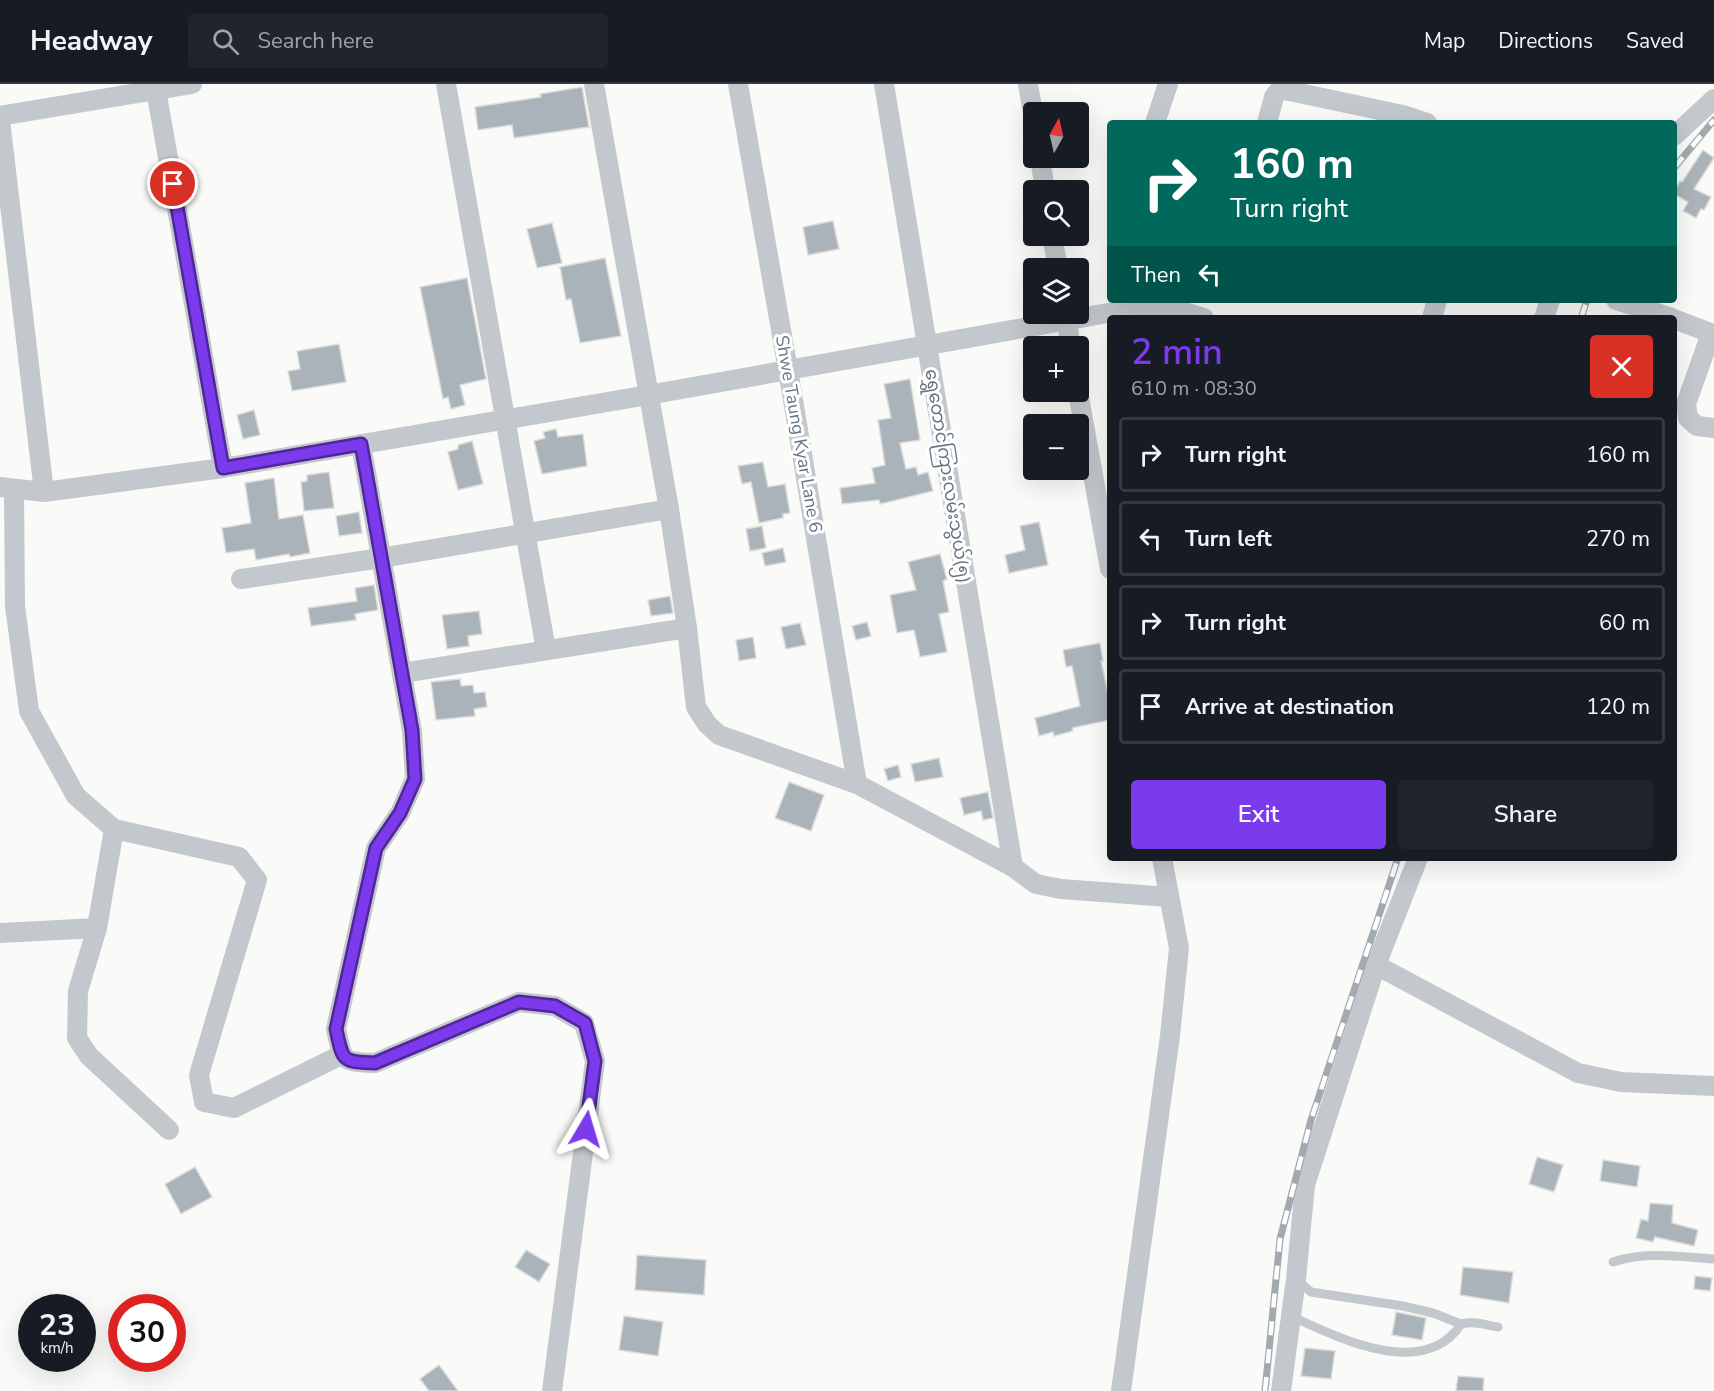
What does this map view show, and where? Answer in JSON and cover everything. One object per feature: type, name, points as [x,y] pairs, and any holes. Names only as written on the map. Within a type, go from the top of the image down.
[{"type":"street","points":[[45,492],[0,118],[192,84]]},
{"type":"street","points":[[446,84],[546,650]]},
{"type":"street","points":[[594,84],[669,508],[696,707],[707,724],[719,735],[857,784],[1013,867],[1036,884],[1169,897]]},
{"type":"street","name":"Shwe Taung Kyar Lane 6","points":[[738,84],[857,784]]},
{"type":"street","name":"ရွှေတောင်ကြားလမ်းသွယ်(၅)","points":[[884,84],[1013,867]]},
{"type":"street","points":[[1028,84],[1031,102]]},
{"type":"street","points":[[1156,120],[1168,84]]},
{"type":"street","points":[[1268,120],[1274,96],[1280,89],[1372,116],[1403,115],[1417,120]]},
{"type":"street","points":[[156,90],[223,468]]},
{"type":"street","points":[[1677,132],[1714,99]]},
{"type":"street","points":[[1089,313],[1152,303],[1194,315]]},
{"type":"street","points":[[1626,303],[1664,315]]},
{"type":"street","points":[[1677,320],[1708,332],[1708,342],[1686,404],[1688,418],[1697,426],[1714,428]]},
{"type":"street","points":[[341,1054],[234,1108],[204,1102],[199,1075],[257,880],[238,857],[114,829],[76,796],[29,711],[15,606],[7,488],[45,492],[223,468],[927,346],[1032,324]]},
{"type":"street","points":[[1080,402],[1107,552]]},
{"type":"street","points":[[361,444],[412,730],[415,779],[400,813],[376,848],[336,1029],[341,1054],[351,1062],[375,1063],[519,1002],[555,1006],[585,1023],[595,1061],[552,1391]]},
{"type":"street","points":[[241,579],[381,558],[669,508]]},
{"type":"street","points":[[402,673],[687,628]]},
{"type":"street","points":[[114,829],[97,928],[78,991],[77,1038],[89,1056],[169,1130]]},
{"type":"street","points":[[1121,1391],[1169,1047],[1179,948],[1163,861]]},
{"type":"street","points":[[1281,1391],[1296,1280],[1305,1185],[1376,964],[1417,861]]},
{"type":"street","points":[[0,933],[97,928]]},
{"type":"street","points":[[1376,964],[1578,1073],[1621,1082],[1714,1086]]},
{"type":"lane","points":[[1613,1262],[1629,1257],[1649,1255],[1714,1258]]},
{"type":"lane","points":[[1296,1280],[1311,1292],[1403,1306],[1440,1315],[1461,1324],[1472,1323],[1498,1328]]},
{"type":"lane","points":[[1291,1316],[1331,1335],[1401,1352],[1426,1350],[1442,1343],[1461,1324]]},
{"type":"building","points":[[582,87],[589,127],[514,138],[512,125],[478,130],[475,107],[541,97],[540,94]]},
{"type":"building","points":[[1703,150],[1714,158],[1694,189],[1711,197],[1704,210],[1701,209],[1696,218],[1683,211],[1688,202],[1677,196],[1677,186],[1680,181],[1682,182]]},
{"type":"building","points":[[833,221],[839,249],[808,255],[803,227]]},
{"type":"building","points":[[552,223],[562,263],[537,268],[527,229]]},
{"type":"building","points":[[605,258],[621,336],[580,343],[571,299],[566,300],[560,267]]},
{"type":"building","points":[[467,278],[486,379],[460,385],[465,405],[451,409],[448,397],[443,399],[420,287]]},
{"type":"building","points":[[339,344],[346,382],[292,391],[288,371],[300,369],[297,351]]},
{"type":"building","points":[[910,379],[920,440],[900,443],[906,469],[916,467],[918,475],[928,472],[933,491],[880,504],[879,500],[842,504],[840,488],[875,483],[872,468],[885,465],[878,420],[891,418],[884,384]]},
{"type":"building","points":[[254,410],[260,435],[243,439],[237,415]]},
{"type":"building","points":[[556,429],[558,437],[583,434],[587,466],[542,474],[534,441],[545,438],[543,432]]},
{"type":"building","points":[[472,441],[483,484],[458,490],[448,452],[458,449],[458,445]]},
{"type":"building","points":[[763,462],[768,487],[785,484],[790,513],[783,514],[783,518],[759,523],[751,482],[742,484],[738,466]]},
{"type":"building","points":[[329,472],[334,508],[304,511],[301,482],[307,481],[307,475]]},
{"type":"building","points":[[274,478],[279,519],[303,515],[310,553],[256,560],[254,549],[226,553],[222,528],[251,523],[245,483]]},
{"type":"building","points":[[359,512],[362,533],[339,536],[336,516]]},
{"type":"building","points":[[1039,522],[1048,565],[1009,573],[1005,555],[1025,550],[1020,526]]},
{"type":"building","points":[[762,526],[766,548],[750,551],[746,529]]},
{"type":"building","points":[[783,548],[786,562],[765,566],[762,553]]},
{"type":"building","points":[[940,554],[947,579],[943,581],[949,612],[939,614],[947,652],[920,657],[914,630],[897,633],[890,595],[916,590],[908,562]]},
{"type":"building","points":[[374,585],[378,610],[355,614],[356,620],[311,626],[308,608],[357,601],[355,588]]},
{"type":"building","points":[[670,596],[673,613],[651,616],[648,600]]},
{"type":"building","points":[[479,611],[482,634],[468,636],[469,646],[447,649],[442,615]]},
{"type":"building","points":[[867,622],[871,636],[856,640],[852,626]]},
{"type":"building","points":[[800,623],[806,645],[786,649],[781,627]]},
{"type":"building","points":[[753,637],[756,658],[739,661],[736,640]]},
{"type":"building","points":[[1100,643],[1107,689],[1107,721],[1072,728],[1073,731],[1054,736],[1053,732],[1039,736],[1035,718],[1080,706],[1072,666],[1066,667],[1063,650]]},
{"type":"building","points":[[460,679],[461,686],[473,685],[474,693],[485,692],[487,707],[474,709],[475,716],[436,720],[431,682]]},
{"type":"building","points":[[939,758],[943,777],[915,782],[911,764]]},
{"type":"building","points":[[898,765],[901,777],[888,781],[884,769]]},
{"type":"building","points":[[789,782],[824,795],[811,831],[775,818]]},
{"type":"building","points":[[988,792],[993,818],[983,820],[981,811],[964,815],[960,798]]},
{"type":"building","points":[[1537,1157],[1563,1165],[1554,1192],[1529,1184]]},
{"type":"building","points":[[1603,1160],[1640,1166],[1637,1187],[1600,1181]]},
{"type":"building","points":[[195,1167],[212,1197],[181,1214],[165,1184]]},
{"type":"building","points":[[1650,1203],[1673,1205],[1672,1223],[1698,1230],[1694,1246],[1655,1237],[1653,1242],[1636,1238],[1641,1219],[1648,1221]]},
{"type":"building","points":[[526,1250],[550,1264],[539,1282],[515,1267]]},
{"type":"building","points":[[637,1255],[706,1260],[704,1295],[635,1290]]},
{"type":"building","points":[[1463,1267],[1513,1272],[1509,1303],[1460,1295]]},
{"type":"building","points":[[1695,1276],[1712,1278],[1710,1291],[1694,1289]]},
{"type":"building","points":[[1396,1312],[1426,1318],[1422,1340],[1392,1335]]},
{"type":"building","points":[[624,1316],[663,1322],[658,1356],[619,1350]]},
{"type":"building","points":[[1305,1348],[1335,1351],[1331,1379],[1301,1376]]},
{"type":"building","points":[[439,1365],[458,1391],[429,1391],[420,1379]]},
{"type":"building","points":[[1458,1376],[1484,1378],[1483,1391],[1456,1391]]},
{"type":"railway","points":[[1677,164],[1714,120]]},
{"type":"railway","points":[[1582,315],[1586,303]]},
{"type":"railway","points":[[1265,1391],[1280,1239],[1311,1120],[1397,861]]},
{"type":"route","points":[[173,184],[223,468],[361,444],[412,730],[415,779],[400,813],[376,848],[336,1029],[341,1054],[351,1062],[375,1063],[519,1002],[555,1006],[585,1023],[595,1061],[586,1129]]}]
